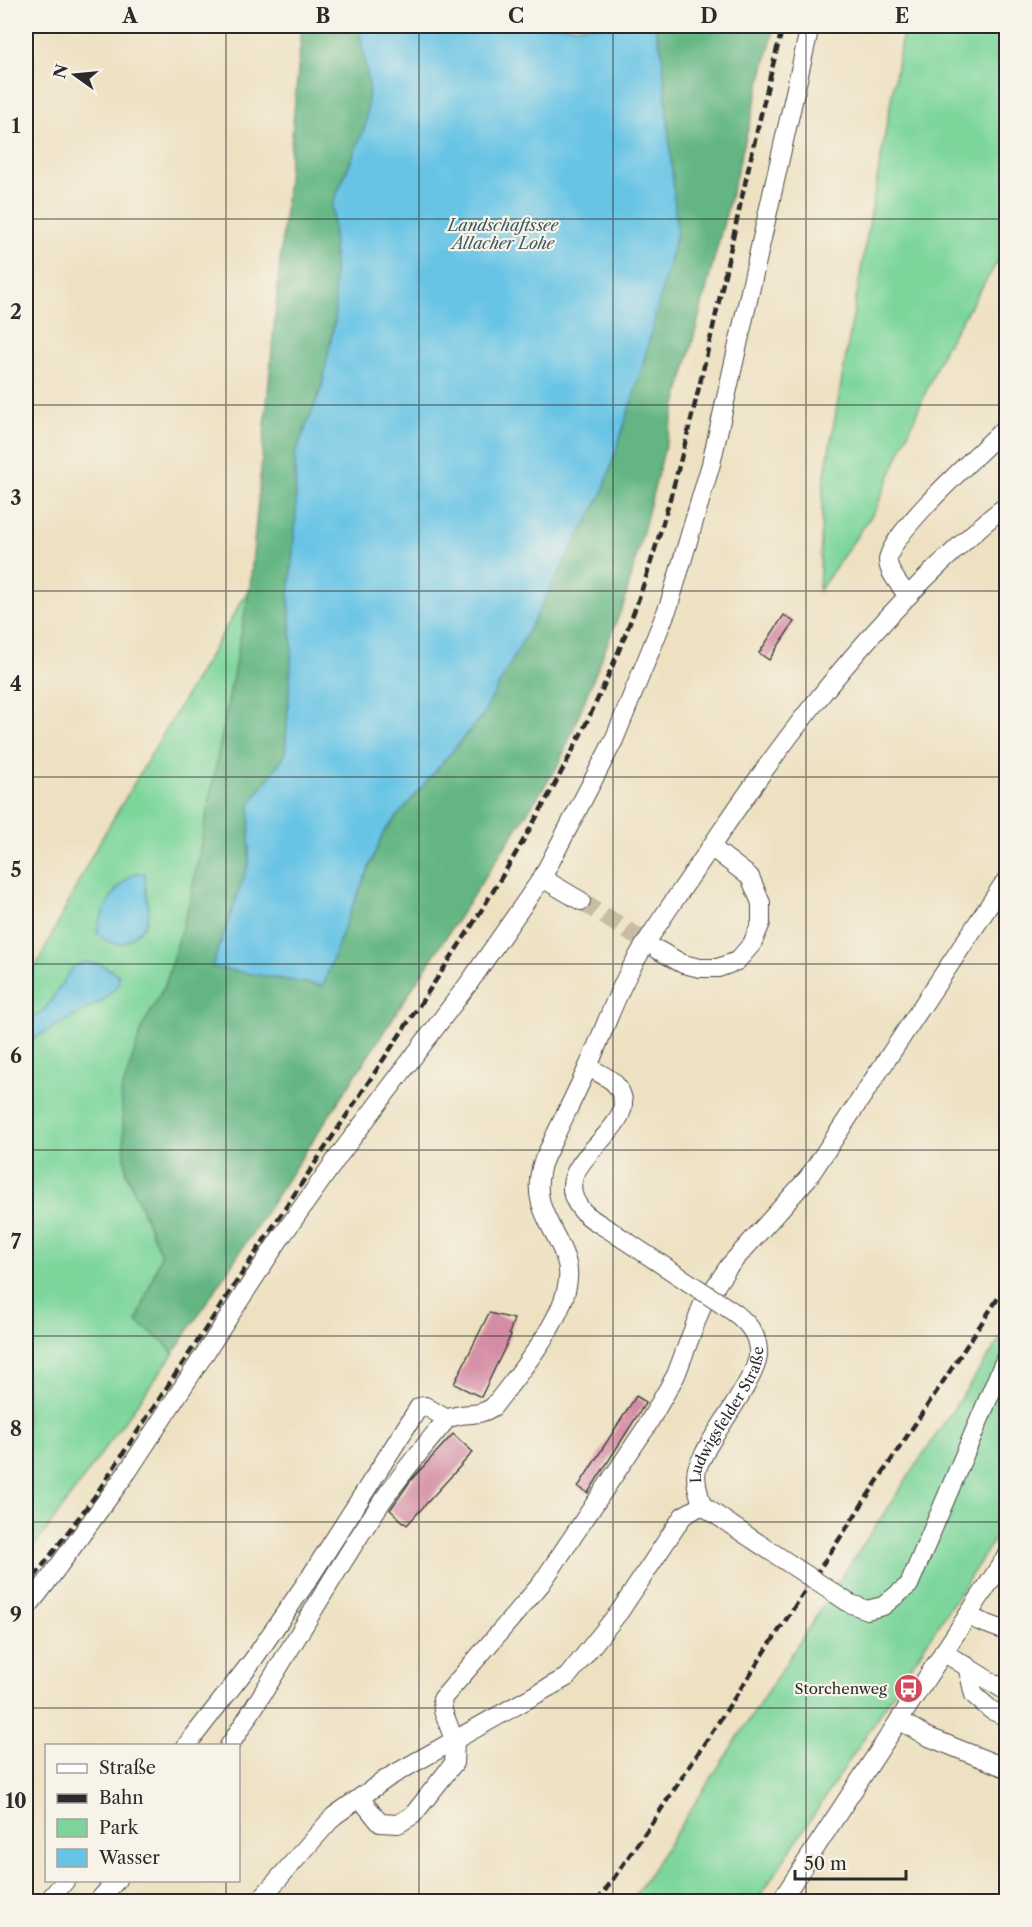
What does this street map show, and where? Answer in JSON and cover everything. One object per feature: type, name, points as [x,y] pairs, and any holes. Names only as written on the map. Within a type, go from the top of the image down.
[{"type":"street","points":[[26,1609],[128,1471],[279,1240],[340,1154],[462,992],[542,878],[614,740],[669,605],[711,464],[810,26]]},
{"type":"street","points":[[908,596],[894,578],[888,563],[890,549],[900,534],[929,503],[1006,427]]},
{"type":"street","points":[[230,1744],[377,1508],[402,1474],[447,1419],[455,1415],[482,1414],[494,1407],[547,1334],[559,1312],[566,1289],[567,1261],[539,1203],[538,1188],[541,1166],[628,975],[711,847],[777,752],[862,647],[908,596],[987,520],[1006,506]]},
{"type":"street","points":[[658,950],[683,964],[700,968],[718,968],[737,961],[752,944],[761,923],[761,903],[750,877],[711,847]]},
{"type":"street","points":[[542,878],[581,901]]},
{"type":"street","points":[[360,1798],[380,1823],[398,1824],[413,1815],[454,1763],[455,1742],[443,1711],[442,1699],[541,1584],[645,1429],[676,1375],[702,1306],[729,1266],[808,1178],[1006,880]]},
{"type":"street","name":"Ludwigsfelder Straße","points":[[588,1066],[614,1082],[620,1090],[623,1103],[622,1113],[616,1124],[583,1159],[574,1176],[573,1194],[581,1210],[735,1312],[747,1323],[756,1337],[759,1357],[749,1381],[718,1428],[697,1469],[696,1485],[702,1505],[849,1603],[867,1610],[883,1606],[909,1586],[1006,1357]]},
{"type":"street","points":[[188,1744],[253,1660],[312,1574],[419,1407],[425,1406],[447,1419]]},
{"type":"street","points":[[258,1902],[334,1816],[389,1778],[567,1677],[620,1611],[683,1516],[702,1505]]},
{"type":"street","points":[[780,1902],[1006,1557]]},
{"type":"street","points":[[968,1615],[1006,1631]]},
{"type":"street","points":[[943,1652],[1006,1691]]},
{"type":"street","points":[[967,1666],[974,1695],[991,1710],[1006,1717]]},
{"type":"street","points":[[899,1720],[926,1736],[1006,1768]]},
{"type":"street","points":[[47,1902],[65,1882]]},
{"type":"street","points":[[98,1902],[116,1882]]},
{"type":"green space","points":[[302,26],[359,26],[369,87],[366,124],[333,204],[335,320],[322,386],[295,455],[296,515],[289,597],[292,648],[285,755],[250,804],[249,863],[212,967],[322,986],[384,832],[482,716],[662,52],[655,26],[775,26],[625,600],[559,764],[173,1354],[164,1342],[137,1322],[161,1255],[126,1172],[121,1093],[143,1026],[166,983],[191,897],[250,587]]},
{"type":"green space","points":[[904,26],[1006,26],[1006,248],[944,349],[876,509],[819,591],[823,486]]},
{"type":"green space","points":[[250,587],[191,897],[166,983],[143,1026],[126,1172],[161,1255],[137,1322],[164,1342],[173,1354],[26,1558],[26,981],[30,978],[93,853]]},
{"type":"green space","points":[[1006,1330],[1006,1522],[757,1901],[631,1902],[843,1575]]},
{"type":"water","name":"Landschaftssee Allacher Lohe","points":[[359,26],[655,26],[662,52],[677,231],[642,368],[603,492],[482,716],[384,832],[346,922],[323,986],[212,967],[249,863],[250,804],[285,755],[292,648],[289,597],[296,515],[295,455],[322,386],[335,320],[333,204],[366,124],[369,87]]},
{"type":"water","points":[[136,873],[145,873],[149,913],[147,920],[135,935],[123,944],[108,941],[97,932],[102,915],[110,898],[128,878]]},
{"type":"water","points":[[84,962],[100,964],[119,975],[118,985],[103,1000],[26,1043],[26,1021],[45,1009],[73,967]]},
{"type":"building","points":[[784,615],[794,622],[769,660],[759,653]]},
{"type":"building","points":[[489,1313],[514,1319],[509,1334],[511,1335],[481,1397],[454,1384]]},
{"type":"building","points":[[636,1396],[646,1402],[588,1493],[578,1487]]},
{"type":"building","points":[[453,1434],[473,1452],[407,1525],[390,1510],[411,1480]]},
{"type":"tunnel","points":[[581,901],[658,950]]},
{"type":"railway","points":[[26,1588],[95,1496],[471,927],[520,847],[587,722],[625,636],[641,592],[683,452],[783,26]]},
{"type":"railway","points":[[597,1902],[652,1823],[1006,1286]]},
{"type":"place","name":"Storchenweg","points":[[908,1689]]}]
